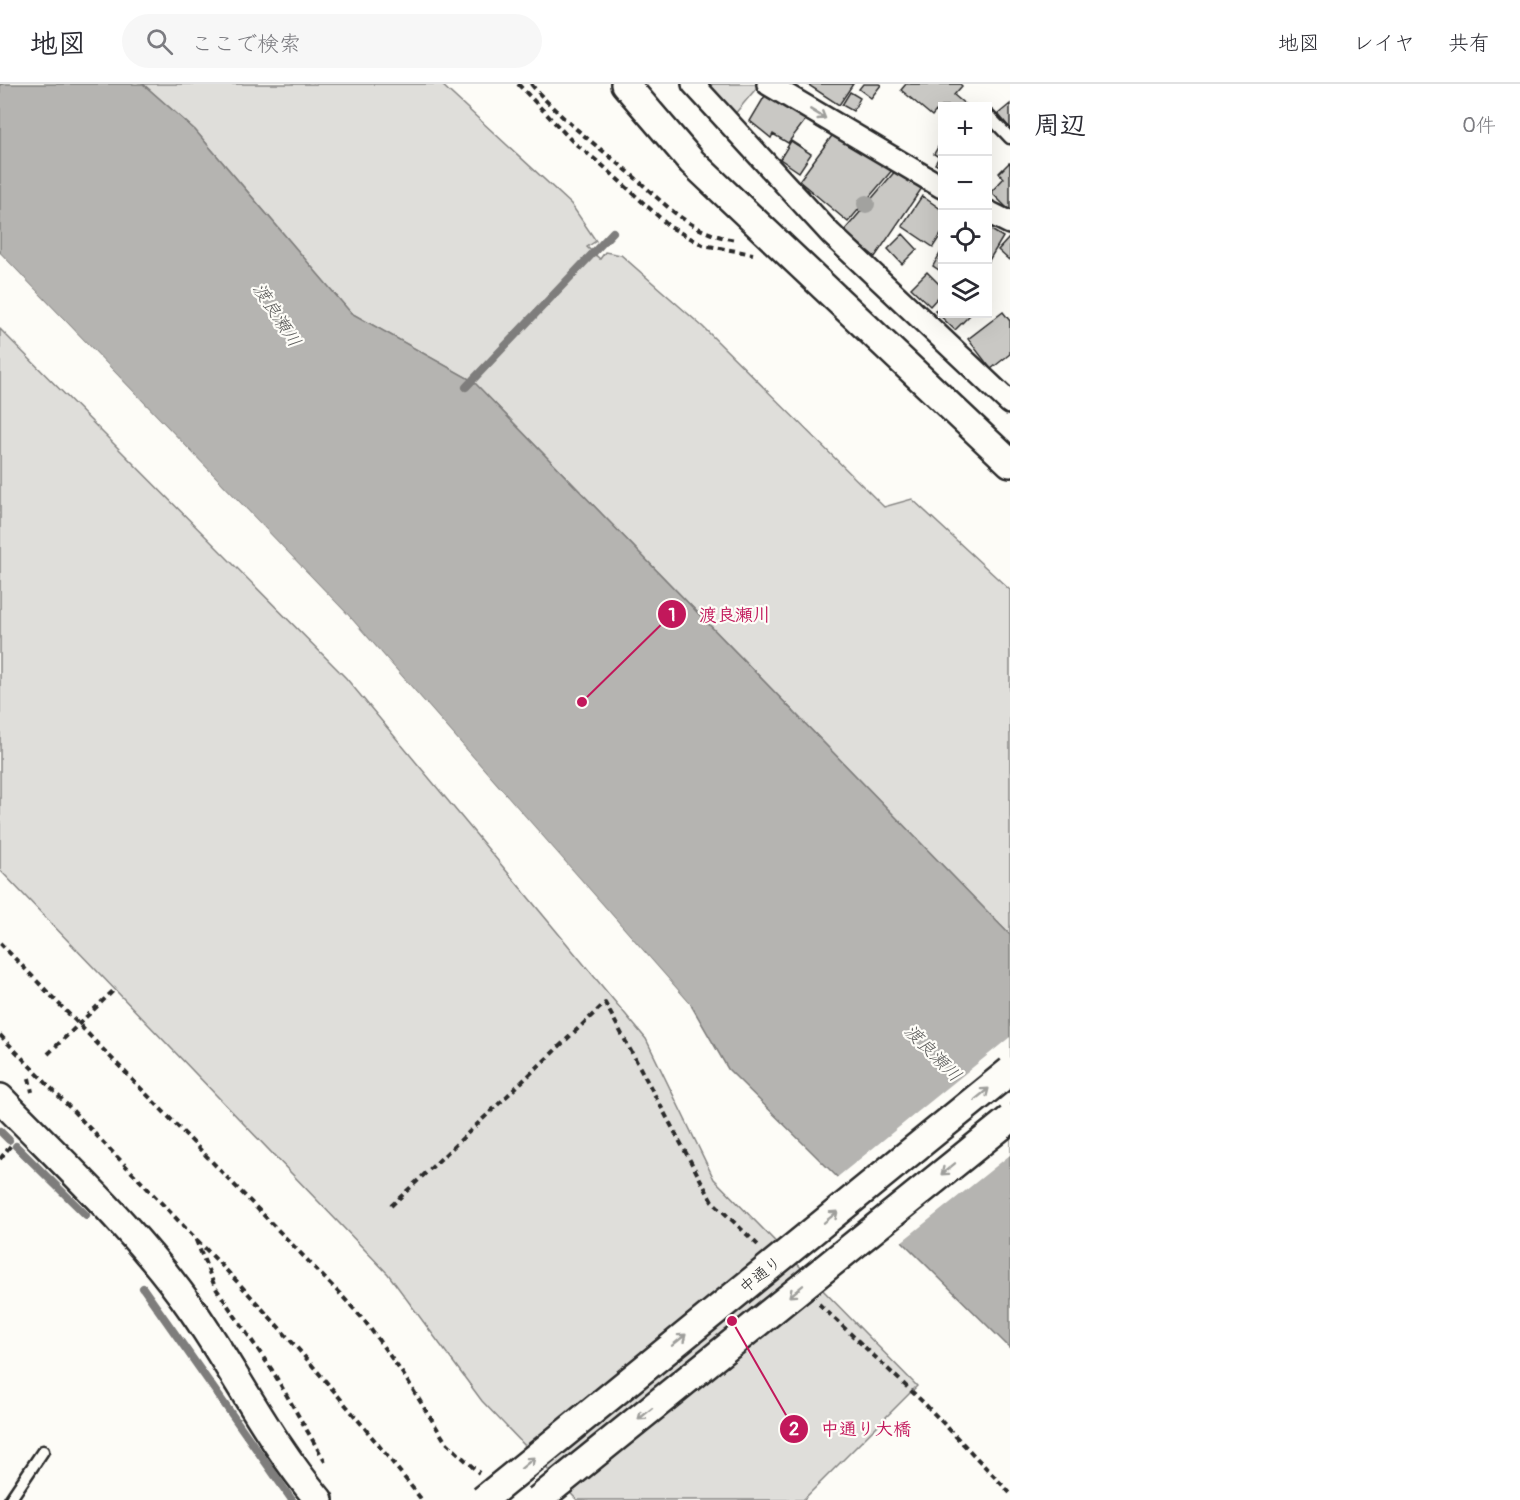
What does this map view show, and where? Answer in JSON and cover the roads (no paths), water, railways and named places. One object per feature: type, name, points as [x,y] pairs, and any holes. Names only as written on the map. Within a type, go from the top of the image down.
[{"type":"street","points":[[625,84],[692,162],[1010,464]]},
{"type":"street","points":[[693,84],[831,234],[1009,400]]},
{"type":"street","points":[[768,84],[938,185]]},
{"type":"street","points":[[992,214],[1010,223]]},
{"type":"street","name":"中通り","points":[[482,1488],[1010,1071]]},
{"type":"street","points":[[0,1098],[104,1205],[165,1273],[212,1340],[270,1437],[319,1500]]},
{"type":"street","points":[[538,1500],[1010,1119]]},
{"type":"lane","points":[[992,119],[1010,138]]},
{"type":"lane","points":[[10,1500],[43,1450]]},
{"type":"water","points":[[0,84],[143,84],[195,130],[351,313],[473,381],[1010,935],[1010,1348],[728,1069],[691,1005],[347,614],[0,253]]},
{"type":"waterway","points":[[466,387],[613,232]]},
{"type":"waterway","points":[[0,1131],[9,1140]]},
{"type":"waterway","points":[[16,1146],[86,1215]]},
{"type":"waterway","points":[[143,1288],[292,1500]]},
{"type":"place","name":"渡良瀬川","points":[[582,702]]},
{"type":"place","name":"中通り大橋","points":[[732,1321]]}]
